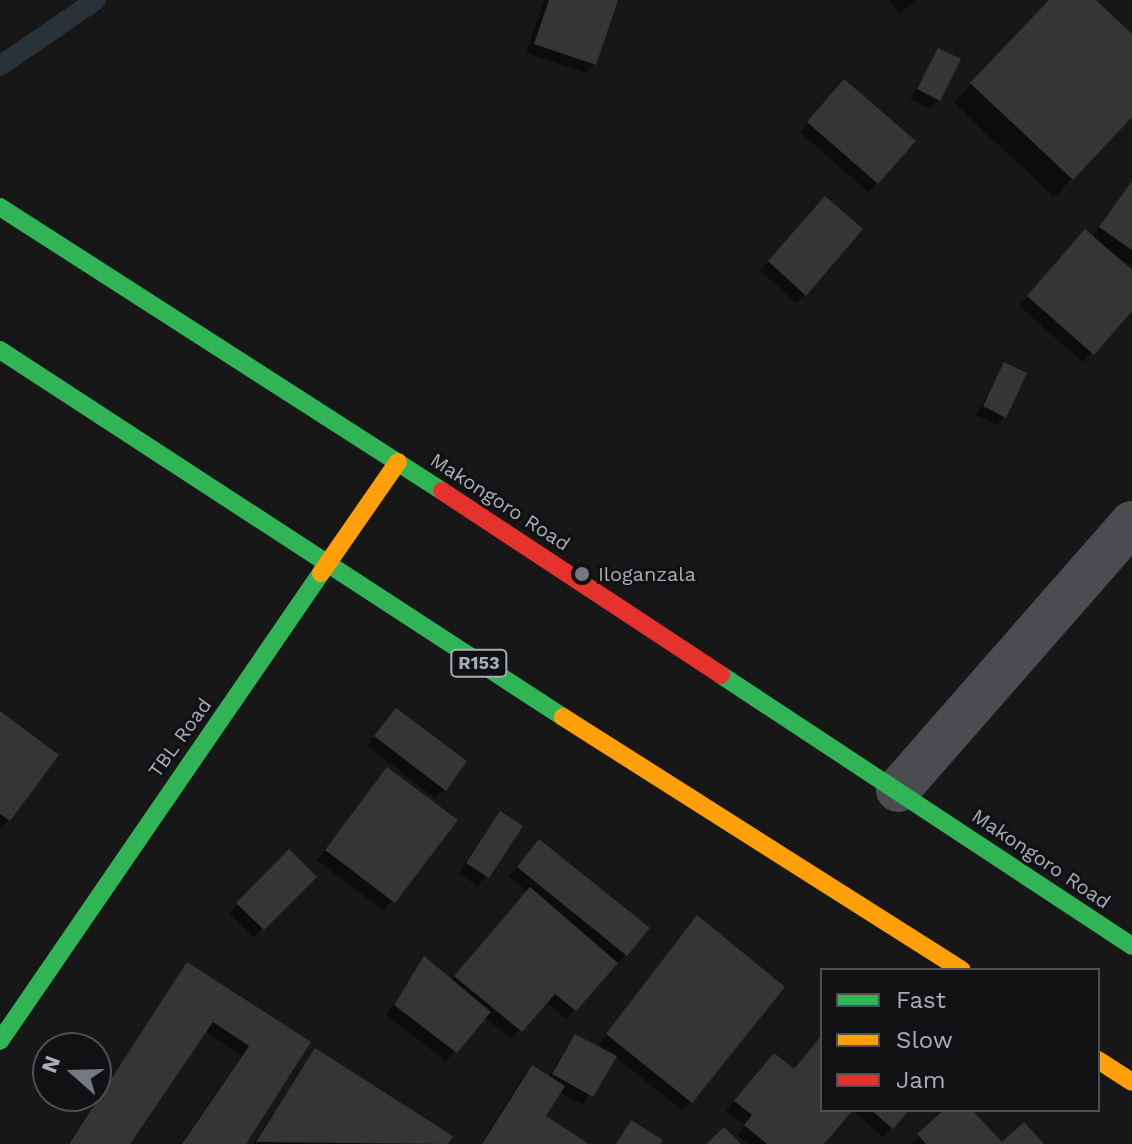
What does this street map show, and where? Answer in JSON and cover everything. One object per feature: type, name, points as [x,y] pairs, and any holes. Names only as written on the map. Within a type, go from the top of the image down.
[{"type":"main road","name":"Makongoro Road","points":[[0,207],[398,462],[1132,946]]},
{"type":"main road","name":"R153","points":[[0,350],[329,568],[958,968]]},
{"type":"main road","name":"TBL Road","points":[[0,1041],[163,799],[329,568],[398,462]]},
{"type":"main road","points":[[1100,1061],[1132,1082]]},
{"type":"street","points":[[898,790],[1132,523]]},
{"type":"building","points":[[549,0],[618,0],[596,65],[534,44]]},
{"type":"building","points":[[1049,0],[1096,0],[1132,34],[1132,117],[1073,180],[970,83]]},
{"type":"building","points":[[938,48],[961,59],[940,101],[917,89]]},
{"type":"building","points":[[844,79],[916,141],[878,184],[807,122]]},
{"type":"building","points":[[1132,181],[1132,250],[1099,227]]},
{"type":"building","points":[[825,196],[863,229],[806,296],[768,261]]},
{"type":"building","points":[[1085,229],[1132,270],[1132,311],[1094,355],[1027,296]]},
{"type":"building","points":[[1004,362],[1027,373],[1006,418],[983,406]]},
{"type":"building","points":[[396,708],[467,761],[446,791],[374,736]]},
{"type":"building","points":[[0,711],[59,755],[10,821],[0,814]]},
{"type":"building","points":[[387,767],[458,820],[395,903],[325,850]]},
{"type":"building","points":[[500,811],[523,826],[489,878],[466,863]]},
{"type":"building","points":[[539,839],[650,928],[627,956],[517,867]]},
{"type":"building","points":[[289,849],[317,877],[264,930],[236,903]]},
{"type":"building","points":[[530,887],[618,963],[576,1011],[555,994],[522,1032],[454,976]]},
{"type":"building","points":[[697,915],[785,987],[692,1103],[606,1034]]},
{"type":"building","points":[[424,956],[491,1012],[457,1053],[394,1005]]},
{"type":"building","points":[[187,962],[311,1042],[246,1144],[182,1144],[249,1046],[213,1022],[130,1144],[69,1144],[90,1112],[112,1112],[112,1078]]},
{"type":"building","points":[[575,1034],[617,1056],[593,1097],[552,1074]]},
{"type":"building","points":[[820,1037],[820,1112],[851,1112],[824,1144],[767,1144],[744,1125],[752,1115],[734,1101],[774,1053],[794,1069]]},
{"type":"building","points":[[315,1048],[453,1136],[448,1144],[256,1142]]},
{"type":"building","points":[[532,1065],[565,1086],[546,1116],[589,1144],[482,1144]]},
{"type":"building","points":[[873,1112],[907,1112],[893,1129]]},
{"type":"building","points":[[942,1112],[974,1112],[1002,1142],[1024,1122],[1044,1144],[926,1144],[917,1134]]},
{"type":"building","points":[[631,1120],[663,1140],[660,1144],[616,1144]]},
{"type":"building","points":[[724,1127],[741,1144],[706,1144]]},
{"type":"waterway","points":[[0,66],[96,0]]},
{"type":"traffic: fast","points":[[0,207],[442,491]]},
{"type":"traffic: fast","points":[[0,350],[563,717]]},
{"type":"traffic: fast","points":[[0,1041],[321,573]]},
{"type":"traffic: fast","points":[[721,675],[1132,946]]},
{"type":"traffic: slow","points":[[321,573],[398,462]]},
{"type":"traffic: slow","points":[[563,717],[958,968]]},
{"type":"traffic: slow","points":[[1100,1061],[1132,1082]]},
{"type":"traffic: jam","points":[[442,491],[721,675]]},
{"type":"place","name":"Iloganzala","points":[[582,574]]}]
